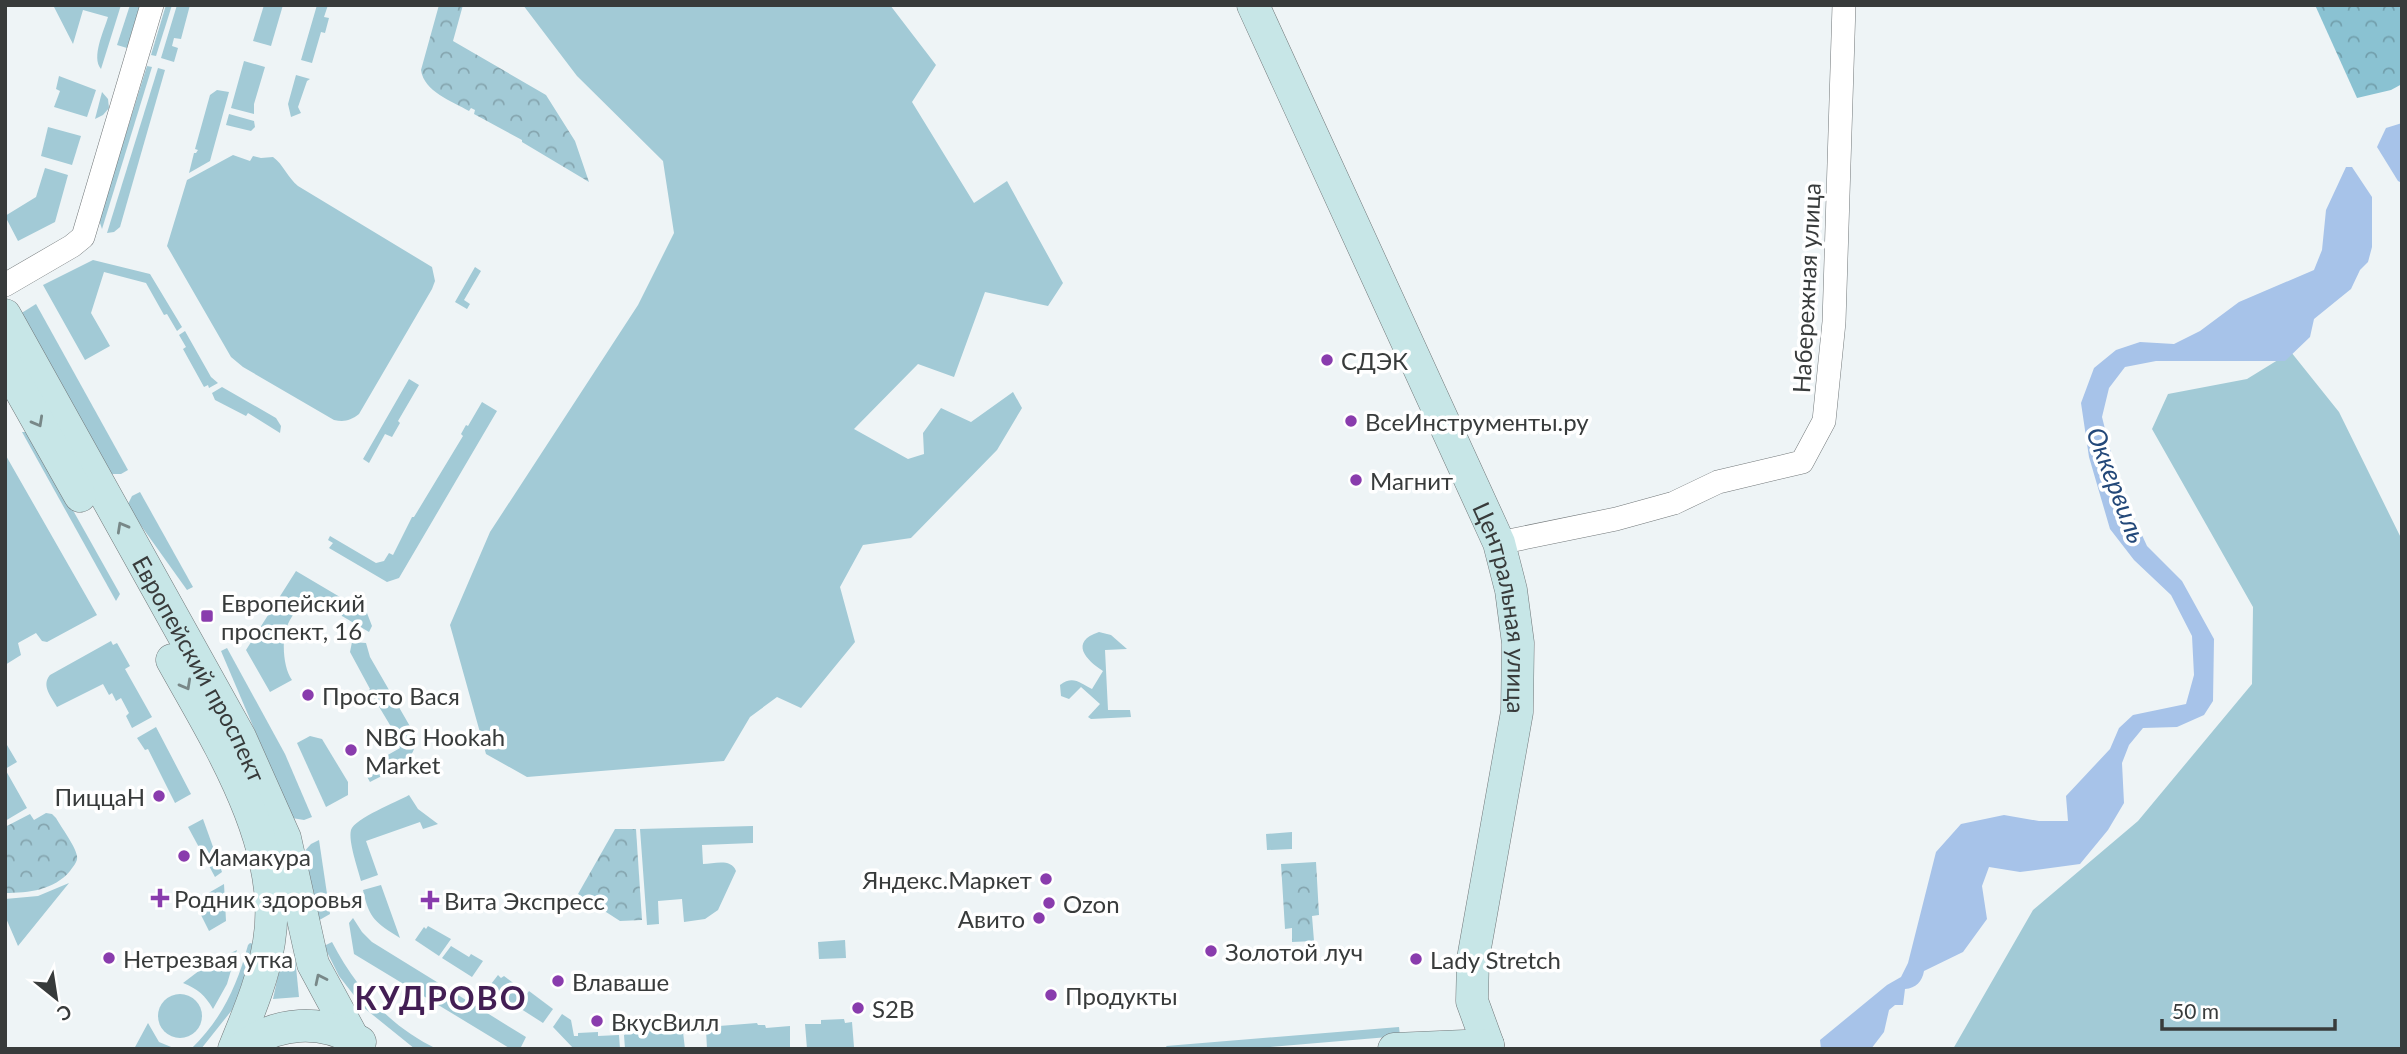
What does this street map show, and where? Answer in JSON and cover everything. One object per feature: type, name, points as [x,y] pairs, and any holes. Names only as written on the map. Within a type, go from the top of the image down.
[{"type":"street","points":[[5,285],[83,237],[152,5]]},
{"type":"street","name":"Центральная улица","points":[[1253,5],[1499,543],[1511,590],[1518,643],[1517,712],[1473,959],[1472,1001],[1486,1047]]},
{"type":"street","name":"Набережная улица","points":[[1499,543],[1616,519],[1674,503],[1718,482],[1802,462],[1824,421],[1834,322],[1844,5]]},
{"type":"street","name":"Европейский проспект","points":[[5,316],[251,758],[285,838],[313,964],[361,1044]]},
{"type":"street","name":"Европейский проспект","points":[[5,363],[218,743],[241,789],[262,844],[271,898],[270,941],[259,986],[234,1049]]},
{"type":"street","points":[[1428,1047],[1460,1019],[1472,1001]]},
{"type":"street","points":[[241,1049],[257,1037],[297,1026],[322,1027],[361,1044]]},
{"type":"street","points":[[1394,1049],[1486,1047]]},
{"type":"green space","points":[[53,5],[121,5],[101,69],[97,58],[108,17],[83,10],[73,44]]},
{"type":"green space","points":[[130,5],[140,5],[127,48],[117,45]]},
{"type":"green space","points":[[166,5],[172,5],[156,56],[151,55]]},
{"type":"green space","points":[[177,5],[190,5],[181,39],[174,38],[172,46],[178,48],[174,62],[161,58]]},
{"type":"green space","points":[[264,5],[283,5],[271,46],[253,41]]},
{"type":"green space","points":[[317,5],[328,5],[324,17],[329,18],[325,33],[321,32],[312,63],[301,60]]},
{"type":"green space","points":[[439,5],[463,5],[453,41],[546,95],[575,141],[589,182],[474,114],[475,110],[471,108],[469,111],[440,95],[427,84],[421,70]]},
{"type":"green space","points":[[523,5],[890,5],[936,65],[912,102],[974,203],[1007,181],[1063,283],[1048,306],[985,292],[954,377],[918,364],[854,429],[908,459],[924,454],[923,433],[941,408],[971,422],[1013,392],[1022,408],[997,450],[911,538],[863,545],[840,587],[855,642],[801,708],[777,697],[750,717],[724,761],[527,777],[486,754],[450,625],[490,532],[638,305],[674,233],[663,161],[577,76]]},
{"type":"green space","points":[[2315,5],[2402,5],[2402,84],[2391,90],[2357,98]]},
{"type":"green space","points":[[244,61],[265,67],[254,104],[254,114],[231,108]]},
{"type":"green space","points":[[147,66],[152,67],[102,229],[99,220]]},
{"type":"green space","points":[[158,68],[165,70],[120,227],[107,233]]},
{"type":"green space","points":[[296,75],[310,79],[298,107],[301,113],[291,117],[288,104]]},
{"type":"green space","points":[[59,76],[96,90],[87,117],[54,107],[60,91],[56,89]]},
{"type":"green space","points":[[217,90],[229,92],[210,161],[189,173],[194,153],[198,150],[195,149],[210,95]]},
{"type":"green space","points":[[102,92],[108,99],[109,108],[95,119]]},
{"type":"green space","points":[[229,114],[254,121],[255,127],[251,131],[226,125]]},
{"type":"green space","points":[[48,127],[81,136],[72,165],[41,156]]},
{"type":"green space","points":[[233,155],[250,161],[253,156],[273,157],[298,186],[432,267],[435,281],[432,289],[359,414],[350,420],[334,420],[243,367],[231,357],[167,246],[187,180]]},
{"type":"green space","points":[[45,168],[68,175],[55,222],[18,241],[5,216],[36,197]]},
{"type":"green space","points":[[93,260],[150,274],[182,327],[177,331],[167,314],[164,315],[146,283],[104,272],[91,313],[110,346],[85,360],[43,285]]},
{"type":"green space","points":[[475,267],[481,271],[464,300],[470,304],[467,309],[455,302]]},
{"type":"green space","points":[[36,304],[128,470],[121,474],[108,474],[20,314]]},
{"type":"green space","points":[[185,331],[211,377],[218,383],[209,388],[208,385],[204,387],[183,349],[186,347],[179,335]]},
{"type":"green space","points":[[2291,352],[2339,412],[2402,540],[2402,1049],[1953,1049],[2033,910],[2138,821],[2252,684],[2253,607],[2152,429],[2168,394],[2247,379]]},
{"type":"green space","points":[[409,379],[419,385],[392,437],[385,434],[369,463],[363,459]]},
{"type":"green space","points":[[222,387],[276,418],[281,426],[280,433],[248,413],[246,416],[215,400],[212,393]]},
{"type":"green space","points":[[482,402],[497,411],[399,578],[387,582],[329,548],[333,543],[328,540],[330,536],[376,563],[384,561],[389,553],[393,555],[412,517]]},
{"type":"green space","points":[[22,432],[29,432],[120,594],[116,601]]},
{"type":"green space","points":[[5,454],[97,615],[47,642],[42,641],[36,633],[18,643],[21,655],[5,665]]},
{"type":"green space","points":[[140,492],[193,587],[187,590],[127,506],[132,496]]},
{"type":"green space","points":[[296,571],[367,613],[372,626],[369,632],[341,614],[303,600],[284,637],[285,661],[292,680],[270,692],[246,650]]},
{"type":"green space","points":[[1099,632],[1111,635],[1127,649],[1105,650],[1108,710],[1130,710],[1131,717],[1091,719],[1088,717],[1100,704],[1081,687],[1069,699],[1061,696],[1060,685],[1065,682],[1076,681],[1092,689],[1103,671],[1091,662],[1083,651],[1085,641]]},
{"type":"green space","points":[[111,641],[113,645],[117,643],[130,666],[125,669],[152,717],[132,728],[126,716],[129,713],[121,698],[116,701],[103,684],[57,707],[46,683],[50,675]]},
{"type":"green space","points":[[352,642],[366,643],[370,657],[415,735],[415,745],[408,759],[394,770],[370,782],[365,773],[381,764],[379,760],[400,748],[350,652]]},
{"type":"green space","points":[[227,648],[285,754],[312,817],[304,820],[292,818],[221,651]]},
{"type":"green space","points":[[156,727],[191,794],[175,803],[148,749],[145,750],[137,738]]},
{"type":"green space","points":[[310,736],[322,739],[348,782],[348,795],[326,807],[297,743]]},
{"type":"green space","points":[[7,745],[17,762],[5,769],[5,749]]},
{"type":"green space","points":[[5,769],[27,808],[5,821]]},
{"type":"green space","points":[[409,795],[418,809],[438,824],[423,829],[420,822],[366,841],[378,875],[361,881],[352,848],[351,830],[368,815]]},
{"type":"green space","points":[[46,813],[56,818],[68,837],[76,852],[76,862],[64,877],[49,886],[32,891],[5,893],[5,827],[30,814],[34,820]]},
{"type":"green space","points":[[203,819],[222,872],[215,877],[188,827]]},
{"type":"green space","points":[[753,826],[753,843],[702,845],[703,864],[726,863],[736,871],[718,910],[705,919],[684,922],[682,899],[658,901],[659,924],[647,925],[640,829]]},
{"type":"green space","points":[[615,829],[636,829],[642,920],[620,921],[578,894]]},
{"type":"green space","points":[[1292,832],[1292,849],[1267,850],[1266,834]]},
{"type":"green space","points":[[319,840],[330,914],[316,922],[303,853]]},
{"type":"green space","points":[[1316,862],[1319,915],[1312,916],[1314,941],[1292,942],[1292,928],[1285,929],[1281,864]]},
{"type":"green space","points":[[69,883],[18,946],[5,916],[5,899],[38,896]]},
{"type":"green space","points":[[224,884],[226,921],[209,931],[199,911],[203,909],[198,899]]},
{"type":"green space","points":[[381,885],[400,938],[379,924],[368,908],[363,890]]},
{"type":"green space","points":[[353,918],[372,942],[526,1037],[520,1049],[511,1049],[354,954],[349,923]]},
{"type":"green space","points":[[428,926],[451,939],[439,956],[415,940],[424,927],[426,929]]},
{"type":"green space","points":[[845,940],[846,958],[819,959],[818,942]]},
{"type":"green space","points":[[332,942],[352,975],[376,1004],[404,1029],[437,1049],[415,1049],[363,1007],[339,976],[324,946]]},
{"type":"green space","points":[[250,943],[254,944],[240,993],[232,1010],[201,1049],[191,1049],[220,1014]]},
{"type":"green space","points":[[451,946],[469,957],[471,954],[483,961],[472,977],[442,958]]},
{"type":"green space","points":[[237,950],[227,984],[213,1009],[201,993],[183,983],[208,964]]},
{"type":"green space","points":[[282,957],[295,957],[299,997],[273,999]]},
{"type":"green space","points":[[498,975],[501,978],[504,976],[524,991],[514,1005],[488,988]]},
{"type":"green space","points":[[529,991],[553,1009],[543,1023],[518,1007]]},
{"type":"green space","points":[[180,994],[195,1001],[202,1016],[195,1031],[180,1038],[165,1031],[158,1016],[165,1001]]},
{"type":"green space","points":[[562,1014],[571,1020],[574,1036],[578,1036],[578,1033],[598,1032],[598,1036],[619,1035],[620,1049],[574,1049],[553,1027]]},
{"type":"green space","points":[[844,1019],[845,1023],[852,1022],[854,1047],[807,1049],[805,1024]]},
{"type":"green space","points":[[148,1023],[159,1042],[176,1049],[134,1049]]},
{"type":"green space","points":[[757,1023],[765,1025],[766,1028],[790,1026],[790,1047],[707,1049],[706,1030],[718,1029],[719,1026]]},
{"type":"green space","points":[[1399,1027],[1400,1036],[1247,1049],[1168,1049],[1166,1046]]},
{"type":"green space","points":[[675,1028],[676,1032],[683,1032],[685,1049],[625,1049],[624,1035],[629,1031]]},
{"type":"water","points":[[2402,123],[2402,183],[2398,181],[2377,147],[2386,128]]},
{"type":"water","name":"Оккервиль","points":[[2346,167],[2352,167],[2372,197],[2372,247],[2368,262],[2360,270],[2351,289],[2314,319],[2310,337],[2285,361],[2156,361],[2125,367],[2109,388],[2102,417],[2119,485],[2147,546],[2182,581],[2214,639],[2213,701],[2204,715],[2177,727],[2143,728],[2129,745],[2122,763],[2124,803],[2108,830],[2080,864],[2020,872],[1989,867],[1982,886],[1987,919],[1963,952],[1924,971],[1918,984],[1905,989],[1903,1005],[1895,1005],[1889,1010],[1884,1032],[1871,1049],[1821,1049],[1820,1040],[1887,985],[1901,977],[1908,963],[1936,852],[1961,824],[2004,815],[2039,821],[2068,821],[2066,796],[2110,749],[2119,728],[2133,715],[2186,704],[2194,675],[2192,636],[2171,595],[2134,560],[2110,529],[2089,457],[2081,403],[2094,368],[2116,350],[2140,342],[2174,344],[2200,331],[2239,302],[2314,270],[2322,250],[2326,210]]},
{"type":"place","name":"СДЭК","points":[[1327,360]]},
{"type":"place","name":"ВсеИнструменты.ру","points":[[1351,421]]},
{"type":"place","name":"Магнит","points":[[1356,480]]},
{"type":"place","name":"Европейский проспект, 16","points":[[207,616]]},
{"type":"place","name":"Просто Вася","points":[[308,695]]},
{"type":"place","name":"NBG Hookah Market","points":[[351,750]]},
{"type":"place","name":"ПиццаН","points":[[159,796]]},
{"type":"place","name":"Мамакура","points":[[184,856]]},
{"type":"place","name":"Яндекс.Маркет","points":[[1046,879]]},
{"type":"place","name":"Родник здоровья","points":[[160,898]]},
{"type":"place","name":"Вита Экспресс","points":[[430,900]]},
{"type":"place","name":"Ozon","points":[[1049,903]]},
{"type":"place","name":"Авито","points":[[1039,918]]},
{"type":"place","name":"Золотой луч","points":[[1211,951]]},
{"type":"place","name":"Нетрезвая утка","points":[[109,958]]},
{"type":"place","name":"Lady Stretch","points":[[1416,959]]},
{"type":"place","name":"Влаваше","points":[[558,981]]},
{"type":"place","name":"Продукты","points":[[1051,995]]},
{"type":"place","name":"S2B","points":[[858,1008]]},
{"type":"place","name":"ВкусВилл","points":[[597,1021]]},
{"type":"district","name":"КУДРОВО","points":[[441,997]]}]
